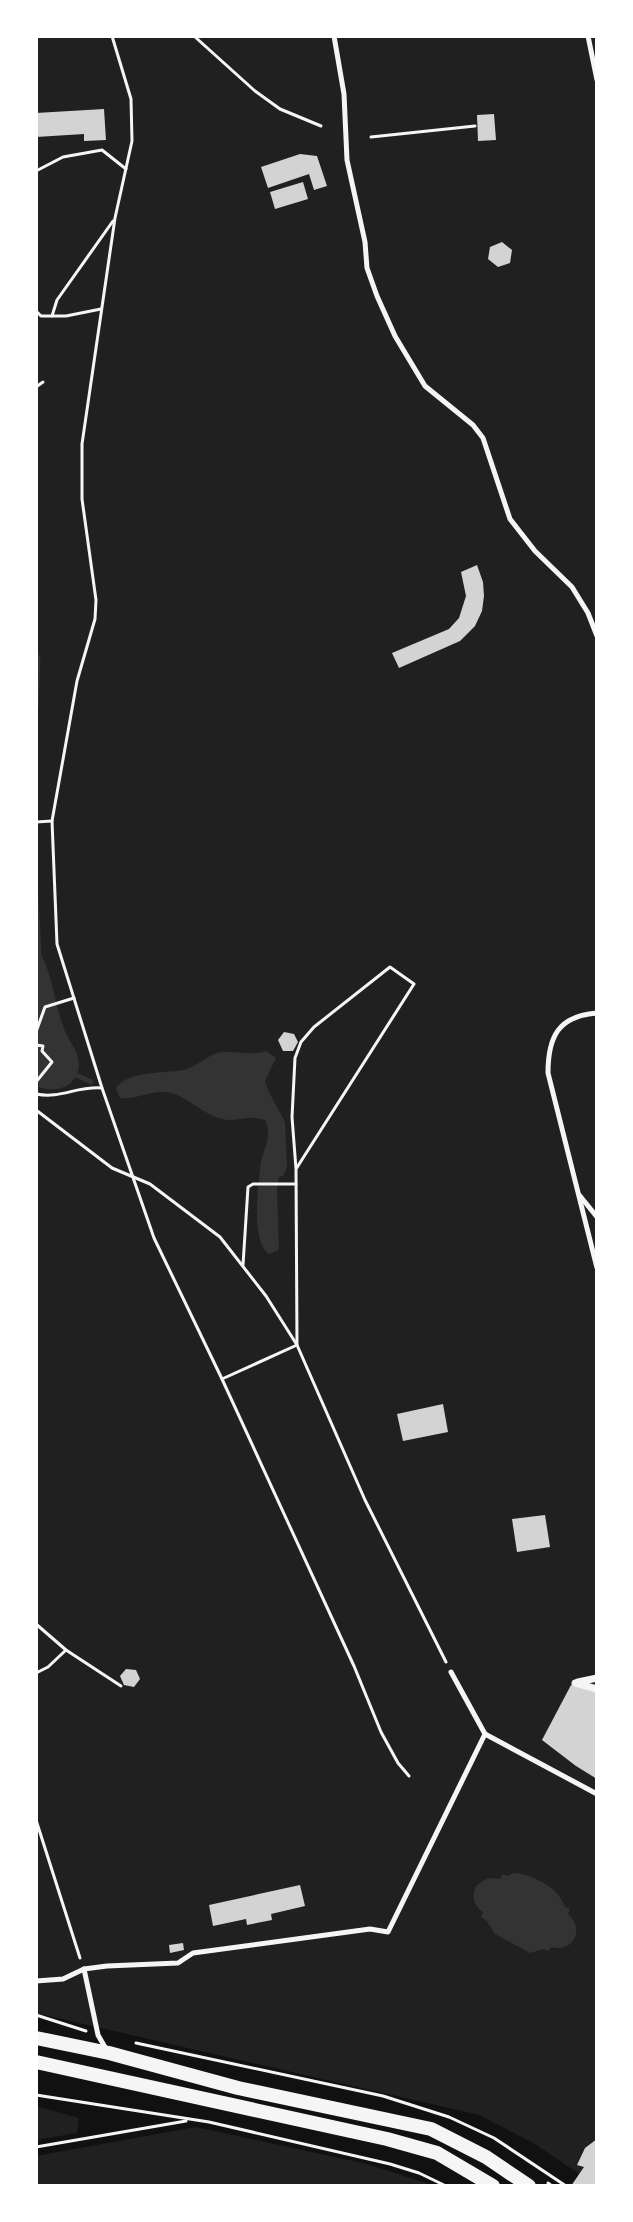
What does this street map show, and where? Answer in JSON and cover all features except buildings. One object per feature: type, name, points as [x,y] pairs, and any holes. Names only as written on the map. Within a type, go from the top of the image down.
[{"type":"main road","points":[[36,2038],[109,2053],[238,2088],[431,2129],[486,2157],[529,2186]]},
{"type":"main road","points":[[36,2062],[387,2139],[437,2153],[493,2186]]},
{"type":"street","points":[[597,1678],[575,1683],[597,1689]]},
{"type":"lane","points":[[334,36],[344,94],[347,160],[365,242],[367,268],[377,296],[395,336],[425,386],[473,425],[483,438],[510,519],[535,551],[572,587],[588,613],[597,636]]},
{"type":"lane","points":[[588,36],[597,80]]},
{"type":"lane","points":[[597,1013],[582,1014],[561,1026],[548,1054],[548,1073],[597,1268]]},
{"type":"lane","points":[[577,1192],[597,1217]]},
{"type":"lane","points":[[451,1672],[485,1734],[597,1794]]},
{"type":"lane","points":[[36,1981],[63,1979],[84,1969],[178,1963],[193,1953],[370,1929],[388,1932],[485,1734]]},
{"type":"lane","points":[[84,1969],[98,2035],[109,2053]]},
{"type":"path","points":[[112,36],[131,99],[132,141],[115,218],[82,444],[82,499],[96,600],[95,619],[77,681],[52,821],[57,944],[154,1238],[354,1666],[381,1732],[409,1776]]},
{"type":"path","points":[[194,36],[255,91],[280,109],[321,126]]},
{"type":"path","points":[[371,137],[475,126]]},
{"type":"path","points":[[36,171],[63,157],[102,150],[126,169]]},
{"type":"path","points":[[52,316],[57,300],[115,218]]},
{"type":"path","points":[[36,311],[41,316],[52,316],[101,309]]},
{"type":"path","points":[[36,387],[43,382]]},
{"type":"path","points":[[37,822],[52,821]]},
{"type":"path","points":[[296,1169],[414,984],[390,967],[314,1027],[301,1042],[295,1058],[292,1117],[297,1184],[297,1345]]},
{"type":"path","points":[[36,1032],[45,1007],[74,998]]},
{"type":"path","points":[[36,1045],[43,1046],[42,1051],[52,1062],[36,1082]]},
{"type":"path","points":[[36,1096],[54,1096],[83,1087],[102,1088]]},
{"type":"path","points":[[36,1110],[112,1168],[150,1184],[196,1217],[220,1237],[243,1265],[297,1345],[365,1500],[451,1672]]},
{"type":"path","points":[[243,1265],[246,1190],[253,1184],[297,1184]]},
{"type":"path","points":[[222,1379],[297,1345]]},
{"type":"path","points":[[36,1624],[66,1650],[121,1686]]},
{"type":"path","points":[[36,1673],[48,1667],[66,1650]]},
{"type":"path","points":[[36,1820],[84,1969]]},
{"type":"path","points":[[36,2095],[209,2122],[390,2164],[446,2186]]},
{"type":"path","points":[[36,2147],[188,2120]]},
{"type":"shaded area","points":[[36,36],[597,36],[597,2186],[535,2144],[479,2115],[36,2013]]},
{"type":"shaded area","points":[[38,949],[50,976],[63,1026],[79,1061],[74,1080],[57,1089],[36,1086]]},
{"type":"shaded area","points":[[266,1051],[276,1058],[265,1081],[285,1122],[287,1167],[283,1176],[279,1177],[277,1189],[279,1250],[269,1254],[260,1238],[257,1214],[261,1162],[268,1135],[266,1121],[255,1118],[222,1119],[180,1096],[164,1092],[120,1098],[116,1088],[137,1075],[188,1069],[216,1053]]},
{"type":"shaded area","points":[[503,1874],[529,1876],[558,1894],[565,1907],[570,1909],[568,1914],[576,1926],[571,1943],[530,1953],[495,1934],[481,1917],[483,1912],[474,1900],[477,1885],[488,1878],[500,1879]]},
{"type":"shaded area","points":[[36,2106],[79,2118],[77,2133],[36,2140]]},
{"type":"shaded area","points":[[196,2127],[367,2164],[435,2186],[36,2186],[36,2156]]},
{"type":"waterway","points":[[36,653],[36,707]]},
{"type":"waterway","points":[[36,896],[39,955]]},
{"type":"waterway","points":[[74,1070],[76,1075],[91,1082]]}]
